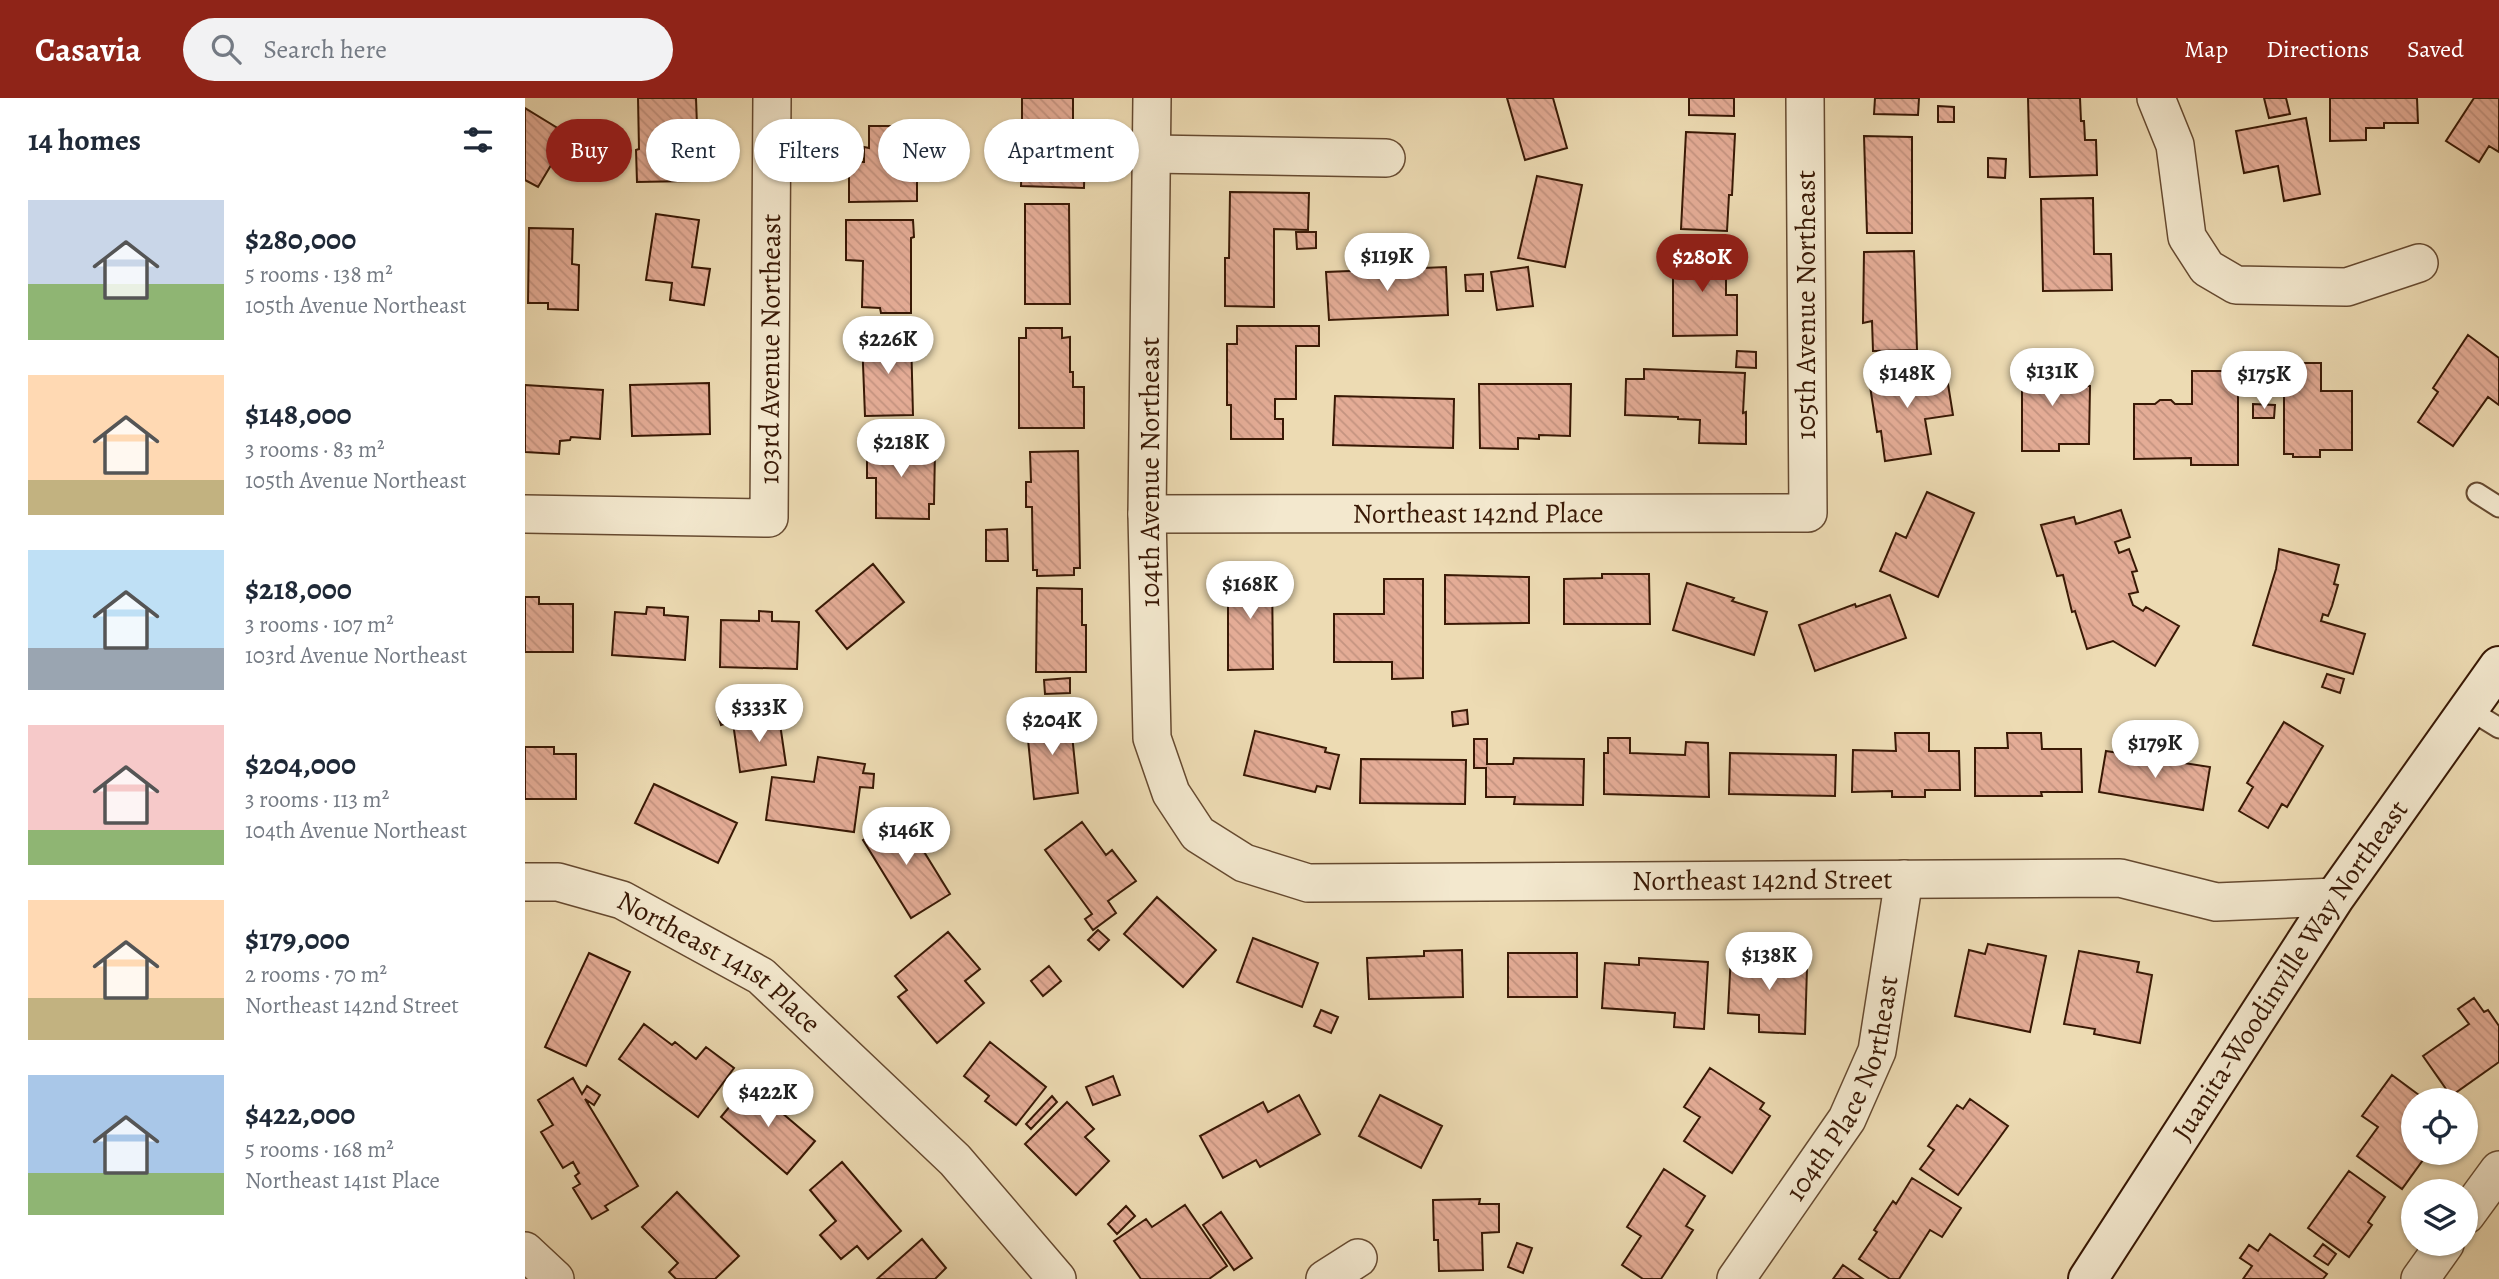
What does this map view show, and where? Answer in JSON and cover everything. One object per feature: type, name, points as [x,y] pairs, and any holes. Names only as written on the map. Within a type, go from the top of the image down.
[{"type":"main road","name":"Juanita-Woodinville Way Northeast","points":[[2088,1279],[2335,897],[2484,719],[2499,666]]},
{"type":"street","name":"103rd Avenue Northeast","points":[[525,514],[769,518],[772,98]]},
{"type":"street","name":"104th Avenue Northeast","points":[[1152,98],[1147,514],[1152,738],[1171,793],[1198,834]]},
{"type":"street","name":"105th Avenue Northeast","points":[[1805,98],[1808,513]]},
{"type":"street","points":[[2156,98],[2175,145],[2187,237],[2207,268],[2236,285],[2347,288],[2419,263]]},
{"type":"street","points":[[1152,154],[1386,158]]},
{"type":"street","name":"Northeast 142nd Place","points":[[1147,514],[1808,513]]},
{"type":"street","name":"Northeast 142nd Street","points":[[1198,834],[1244,863],[1308,883],[2120,878],[2216,902],[2335,897]]},
{"type":"street","name":"104th Place Northeast","points":[[1736,1279],[1847,1119],[1877,1051],[1904,879]]},
{"type":"street","name":"Northeast 141st Place","points":[[525,882],[558,882],[622,900],[761,976],[955,1160],[1057,1279]]},
{"type":"street","points":[[2478,1199],[2499,1170]]},
{"type":"street","points":[[525,1251],[555,1279]]},
{"type":"street","points":[[2420,1279],[2436,1256]]},
{"type":"street","points":[[1325,1279],[1358,1258]]},
{"type":"lane","points":[[2477,493],[2499,507]]},
{"type":"building","points":[[638,98],[696,98],[697,119],[646,119],[646,182],[637,182],[636,150],[639,149]]},
{"type":"building","points":[[1022,98],[1073,98],[1073,119],[1022,119]]},
{"type":"building","points":[[1507,98],[1553,98],[1567,148],[1525,160]]},
{"type":"building","points":[[1689,98],[1734,98],[1734,116],[1689,115]]},
{"type":"building","points":[[1875,98],[1919,98],[1918,115],[1874,114]]},
{"type":"building","points":[[2028,98],[2080,98],[2085,140],[2096,140],[2097,175],[2030,177]]},
{"type":"building","points":[[2264,98],[2286,98],[2290,114],[2269,118]]},
{"type":"building","points":[[2330,98],[2417,98],[2418,123],[2384,123],[2384,128],[2366,128],[2366,140],[2330,141]]},
{"type":"building","points":[[2474,98],[2499,98],[2499,152],[2489,146],[2479,162],[2446,141]]},
{"type":"building","points":[[1938,106],[1954,107],[1954,122],[1938,122]]},
{"type":"building","points":[[525,108],[546,121],[546,174],[538,187],[525,180]]},
{"type":"building","points":[[2306,118],[2320,194],[2284,201],[2278,166],[2244,173],[2236,131]]},
{"type":"building","points":[[869,126],[878,126],[878,182],[917,182],[917,201],[849,202],[849,182],[864,182],[864,147],[869,148]]},
{"type":"building","points":[[1686,132],[1735,134],[1727,231],[1681,229]]},
{"type":"building","points":[[1864,136],[1912,137],[1912,233],[1867,233]]},
{"type":"building","points":[[1988,158],[2006,159],[2005,178],[1988,177]]},
{"type":"building","points":[[1537,176],[1582,185],[1565,267],[1518,258]]},
{"type":"building","points":[[1021,182],[1084,182],[1084,188],[1021,186]]},
{"type":"building","points":[[1230,192],[1309,193],[1308,230],[1274,229],[1274,307],[1225,306],[1225,258],[1229,258]]},
{"type":"building","points":[[2093,198],[2094,254],[2111,254],[2112,290],[2043,291],[2041,199]]},
{"type":"building","points":[[1025,204],[1069,204],[1070,304],[1025,304]]},
{"type":"building","points":[[656,214],[699,220],[692,267],[710,269],[704,305],[670,300],[672,283],[646,280]]},
{"type":"building","points":[[846,220],[913,220],[911,313],[881,313],[880,308],[862,307],[863,261],[846,260]]},
{"type":"building","points":[[529,228],[573,229],[572,264],[579,265],[578,310],[548,309],[548,303],[528,303]]},
{"type":"building","points":[[1296,232],[1316,232],[1316,248],[1297,249]]},
{"type":"building","points":[[1673,246],[1722,246],[1722,277],[1726,276],[1726,295],[1737,295],[1737,335],[1673,336]]},
{"type":"building","points":[[1914,251],[1917,350],[1873,351],[1872,321],[1863,323],[1864,252]]},
{"type":"building","points":[[1446,267],[1448,315],[1329,320],[1326,272]]},
{"type":"building","points":[[1528,267],[1533,306],[1497,310],[1491,272]]},
{"type":"building","points":[[1483,274],[1483,291],[1466,291],[1465,275]]},
{"type":"building","points":[[1237,326],[1319,326],[1319,346],[1296,346],[1296,399],[1275,399],[1275,419],[1283,419],[1283,439],[1231,439],[1231,405],[1227,405],[1227,344],[1237,344]]},
{"type":"building","points":[[1026,328],[1062,328],[1062,338],[1070,337],[1073,387],[1084,387],[1084,428],[1019,428],[1019,338],[1026,338]]},
{"type":"building","points":[[2468,335],[2499,358],[2499,405],[2488,397],[2453,446],[2418,422],[2438,392],[2433,388]]},
{"type":"building","points":[[911,336],[913,415],[865,416],[862,338]]},
{"type":"building","points":[[1737,351],[1756,352],[1756,368],[1736,367]]},
{"type":"building","points":[[2022,357],[2059,357],[2059,386],[2090,386],[2089,444],[2059,444],[2059,451],[2022,451]]},
{"type":"building","points":[[2284,363],[2321,363],[2321,391],[2352,391],[2352,450],[2320,450],[2320,457],[2293,457],[2293,454],[2284,454]]},
{"type":"building","points":[[1916,365],[1919,382],[1947,378],[1953,415],[1925,419],[1931,454],[1885,461],[1881,431],[1877,432],[1868,373]]},
{"type":"building","points":[[1644,369],[1745,373],[1743,413],[1746,412],[1746,444],[1699,443],[1700,420],[1625,415],[1626,379],[1644,379]]},
{"type":"building","points":[[2192,371],[2238,371],[2238,465],[2191,465],[2191,458],[2134,459],[2134,404],[2155,404],[2160,400],[2171,400],[2175,404],[2192,404]]},
{"type":"building","points":[[709,383],[710,434],[632,436],[630,385]]},
{"type":"building","points":[[1479,384],[1571,384],[1570,436],[1539,435],[1539,439],[1518,438],[1518,449],[1480,448]]},
{"type":"building","points":[[525,385],[603,390],[600,439],[571,437],[570,440],[560,441],[559,454],[525,452]]},
{"type":"building","points":[[1335,396],[1454,399],[1453,448],[1333,445]]},
{"type":"building","points":[[2253,404],[2275,405],[2274,418],[2253,418]]},
{"type":"building","points":[[867,439],[908,439],[908,450],[935,450],[934,504],[929,504],[929,519],[876,518],[876,478],[867,478]]},
{"type":"building","points":[[1078,451],[1080,568],[1074,568],[1074,575],[1037,576],[1037,570],[1033,570],[1032,507],[1026,507],[1026,482],[1031,482],[1030,452]]},
{"type":"building","points":[[1927,492],[1974,513],[1938,597],[1880,571],[1896,533],[1906,538]]},
{"type":"building","points":[[2121,510],[2130,537],[2115,542],[2119,553],[2129,549],[2137,571],[2132,572],[2138,592],[2129,594],[2133,605],[2143,611],[2146,607],[2179,626],[2155,666],[2113,641],[2087,649],[2075,611],[2072,612],[2063,575],[2057,576],[2041,525],[2074,517],[2076,524]]},
{"type":"building","points":[[1007,529],[1008,561],[986,561],[986,530]]},
{"type":"building","points":[[2279,549],[2339,565],[2334,584],[2338,585],[2332,606],[2328,616],[2323,614],[2321,621],[2365,634],[2353,674],[2253,645],[2276,569]]},
{"type":"building","points":[[873,564],[904,602],[847,649],[816,611]]},
{"type":"building","points":[[1272,571],[1273,669],[1228,670],[1228,572]]},
{"type":"building","points":[[1602,574],[1649,574],[1650,624],[1564,624],[1564,579],[1602,578]]},
{"type":"building","points":[[1445,575],[1529,577],[1529,623],[1445,624]]},
{"type":"building","points":[[1384,579],[1423,579],[1423,678],[1392,679],[1392,662],[1334,662],[1334,614],[1384,614]]},
{"type":"building","points":[[1687,583],[1767,612],[1754,655],[1673,630]]},
{"type":"building","points":[[1037,588],[1082,589],[1082,625],[1086,625],[1086,672],[1036,672]]},
{"type":"building","points":[[1890,595],[1906,638],[1815,671],[1799,625],[1855,604],[1856,607]]},
{"type":"building","points":[[525,597],[539,597],[539,604],[573,604],[573,652],[525,652]]},
{"type":"building","points":[[647,607],[664,608],[664,615],[688,617],[685,660],[612,655],[615,612],[646,614]]},
{"type":"building","points":[[759,611],[772,612],[772,621],[799,622],[797,669],[720,667],[721,620],[759,621]]},
{"type":"building","points":[[2327,674],[2344,679],[2340,693],[2322,687]]},
{"type":"building","points":[[1070,678],[1070,693],[1045,694],[1044,680]]},
{"type":"building","points":[[730,708],[734,721],[721,725],[717,712]]},
{"type":"building","points":[[1467,710],[1468,724],[1453,726],[1452,712]]},
{"type":"building","points":[[1070,715],[1078,793],[1034,799],[1026,720]]},
{"type":"building","points":[[779,717],[786,765],[740,772],[733,723]]},
{"type":"building","points":[[2284,722],[2323,746],[2287,807],[2282,804],[2268,828],[2239,811],[2253,787],[2247,783]]},
{"type":"building","points":[[1255,731],[1326,748],[1325,752],[1339,755],[1330,789],[1317,786],[1315,792],[1244,775]]},
{"type":"building","points":[[1895,733],[1929,733],[1929,751],[1959,751],[1960,790],[1925,790],[1925,797],[1892,797],[1892,791],[1852,792],[1853,750],[1896,751]]},
{"type":"building","points":[[2007,733],[2041,733],[2042,749],[2081,749],[2082,792],[2041,792],[2042,796],[1975,796],[1975,748],[2008,748]]},
{"type":"building","points":[[1608,738],[1630,738],[1630,753],[1685,755],[1686,742],[1708,743],[1709,797],[1604,794],[1604,753],[1608,753]]},
{"type":"building","points":[[1474,739],[1487,739],[1487,764],[1513,764],[1514,758],[1584,759],[1583,805],[1514,804],[1515,797],[1486,797],[1486,768],[1474,768]]},
{"type":"building","points":[[525,747],[554,747],[554,754],[576,754],[576,799],[525,799]]},
{"type":"building","points":[[2106,751],[2210,767],[2203,810],[2099,792]]},
{"type":"building","points":[[1730,753],[1836,755],[1835,796],[1729,794]]},
{"type":"building","points":[[818,757],[865,764],[863,773],[874,774],[873,788],[860,787],[854,832],[766,820],[772,777],[814,782]]},
{"type":"building","points":[[1361,759],[1466,760],[1465,804],[1360,803]]},
{"type":"building","points":[[654,784],[737,823],[718,863],[635,823]]},
{"type":"building","points":[[902,816],[950,894],[911,918],[863,840]]},
{"type":"building","points":[[1082,822],[1106,855],[1112,850],[1136,881],[1108,901],[1116,913],[1093,930],[1085,919],[1092,914],[1045,850]]},
{"type":"building","points":[[1157,897],[1216,950],[1183,987],[1124,934]]},
{"type":"building","points":[[1098,930],[1109,940],[1099,950],[1088,940]]},
{"type":"building","points":[[948,932],[980,969],[965,981],[984,1003],[937,1043],[898,997],[907,990],[895,976]]},
{"type":"building","points":[[1253,938],[1318,963],[1302,1007],[1237,982]]},
{"type":"building","points":[[1988,944],[2046,956],[2030,1032],[1955,1016],[1969,950],[1985,954]]},
{"type":"building","points":[[1462,950],[1463,997],[1369,999],[1367,958],[1424,956],[1424,951]]},
{"type":"building","points":[[2079,951],[2139,962],[2137,972],[2152,975],[2140,1043],[2094,1034],[2095,1029],[2064,1024]]},
{"type":"building","points":[[589,953],[630,972],[586,1066],[545,1047]]},
{"type":"building","points":[[1508,953],[1577,953],[1577,997],[1508,997]]},
{"type":"building","points":[[1731,953],[1791,955],[1791,966],[1807,968],[1805,1034],[1759,1032],[1759,1015],[1728,1013]]},
{"type":"building","points":[[1639,958],[1708,962],[1704,1029],[1674,1027],[1675,1013],[1602,1008],[1605,963],[1639,965]]},
{"type":"building","points":[[1049,966],[1061,981],[1043,996],[1031,981]]},
{"type":"building","points":[[2474,998],[2484,1012],[2488,1010],[2499,1026],[2499,1062],[2462,1088],[2445,1088],[2423,1056],[2469,1024],[2458,1009]]},
{"type":"building","points":[[1321,1010],[1338,1017],[1331,1033],[1314,1026]]},
{"type":"building","points":[[644,1024],[672,1045],[675,1042],[696,1059],[706,1047],[734,1068],[698,1117],[619,1059]]},
{"type":"building","points":[[990,1042],[1046,1087],[1016,1125],[985,1101],[989,1096],[964,1076]]},
{"type":"building","points":[[1710,1068],[1764,1103],[1760,1109],[1770,1116],[1732,1173],[1684,1141],[1700,1117],[1684,1107]]},
{"type":"building","points":[[2392,1075],[2410,1088],[2401,1088],[2401,1165],[2419,1165],[2409,1179],[2401,1179],[2401,1188],[2357,1156],[2378,1127],[2362,1116]]},
{"type":"building","points":[[1113,1076],[1120,1095],[1093,1105],[1086,1087]]},
{"type":"building","points":[[573,1078],[582,1094],[587,1086],[600,1095],[594,1105],[585,1099],[638,1186],[605,1206],[608,1210],[592,1219],[573,1188],[580,1184],[575,1176],[579,1173],[573,1162],[563,1168],[541,1132],[553,1125],[538,1100]]},
{"type":"building","points":[[748,1084],[815,1141],[787,1174],[721,1117]]},
{"type":"building","points":[[1299,1095],[1320,1134],[1260,1167],[1256,1160],[1223,1178],[1200,1136],[1263,1102],[1268,1112]]},
{"type":"building","points":[[1380,1095],[1442,1126],[1421,1168],[1359,1136]]},
{"type":"building","points":[[1052,1096],[1057,1102],[1031,1129],[1026,1124]]},
{"type":"building","points":[[1970,1099],[2008,1126],[1958,1195],[1920,1169],[1934,1150],[1928,1146],[1957,1105],[1963,1109]]},
{"type":"building","points":[[1067,1102],[1094,1129],[1085,1137],[1109,1161],[1076,1195],[1025,1144]]},
{"type":"building","points":[[842,1162],[901,1231],[868,1259],[857,1246],[841,1259],[820,1235],[836,1221],[810,1190]]},
{"type":"building","points":[[1664,1169],[1705,1196],[1686,1226],[1693,1230],[1661,1279],[1643,1279],[1622,1265],[1641,1236],[1627,1227]]},
{"type":"building","points":[[2349,1171],[2385,1197],[2368,1222],[2372,1225],[2349,1257],[2308,1228]]},
{"type":"building","points":[[1912,1178],[1961,1208],[1942,1237],[1930,1230],[1899,1279],[1890,1279],[1859,1259],[1877,1232],[1874,1230],[1893,1201],[1896,1204]]},
{"type":"building","points":[[677,1192],[739,1256],[715,1279],[676,1279],[669,1272],[678,1263],[642,1227]]},
{"type":"building","points":[[1480,1199],[1479,1204],[1499,1204],[1499,1232],[1482,1233],[1483,1270],[1439,1271],[1438,1240],[1434,1240],[1433,1200]]},
{"type":"building","points":[[1185,1205],[1227,1266],[1209,1279],[1141,1279],[1114,1241],[1146,1219],[1152,1227]]},
{"type":"building","points":[[1126,1206],[1135,1216],[1117,1234],[1108,1224]]},
{"type":"building","points":[[1221,1212],[1252,1258],[1234,1270],[1203,1225]]},
{"type":"building","points":[[2270,1234],[2327,1274],[2323,1279],[2243,1279],[2252,1266],[2240,1258],[2249,1245],[2258,1251]]},
{"type":"building","points":[[922,1239],[946,1268],[935,1279],[877,1279]]},
{"type":"building","points":[[1517,1243],[1532,1248],[1523,1273],[1508,1267]]},
{"type":"building","points":[[2323,1244],[2336,1254],[2328,1265],[2314,1256]]},
{"type":"building","points":[[1843,1265],[1863,1279],[1833,1279]]}]
